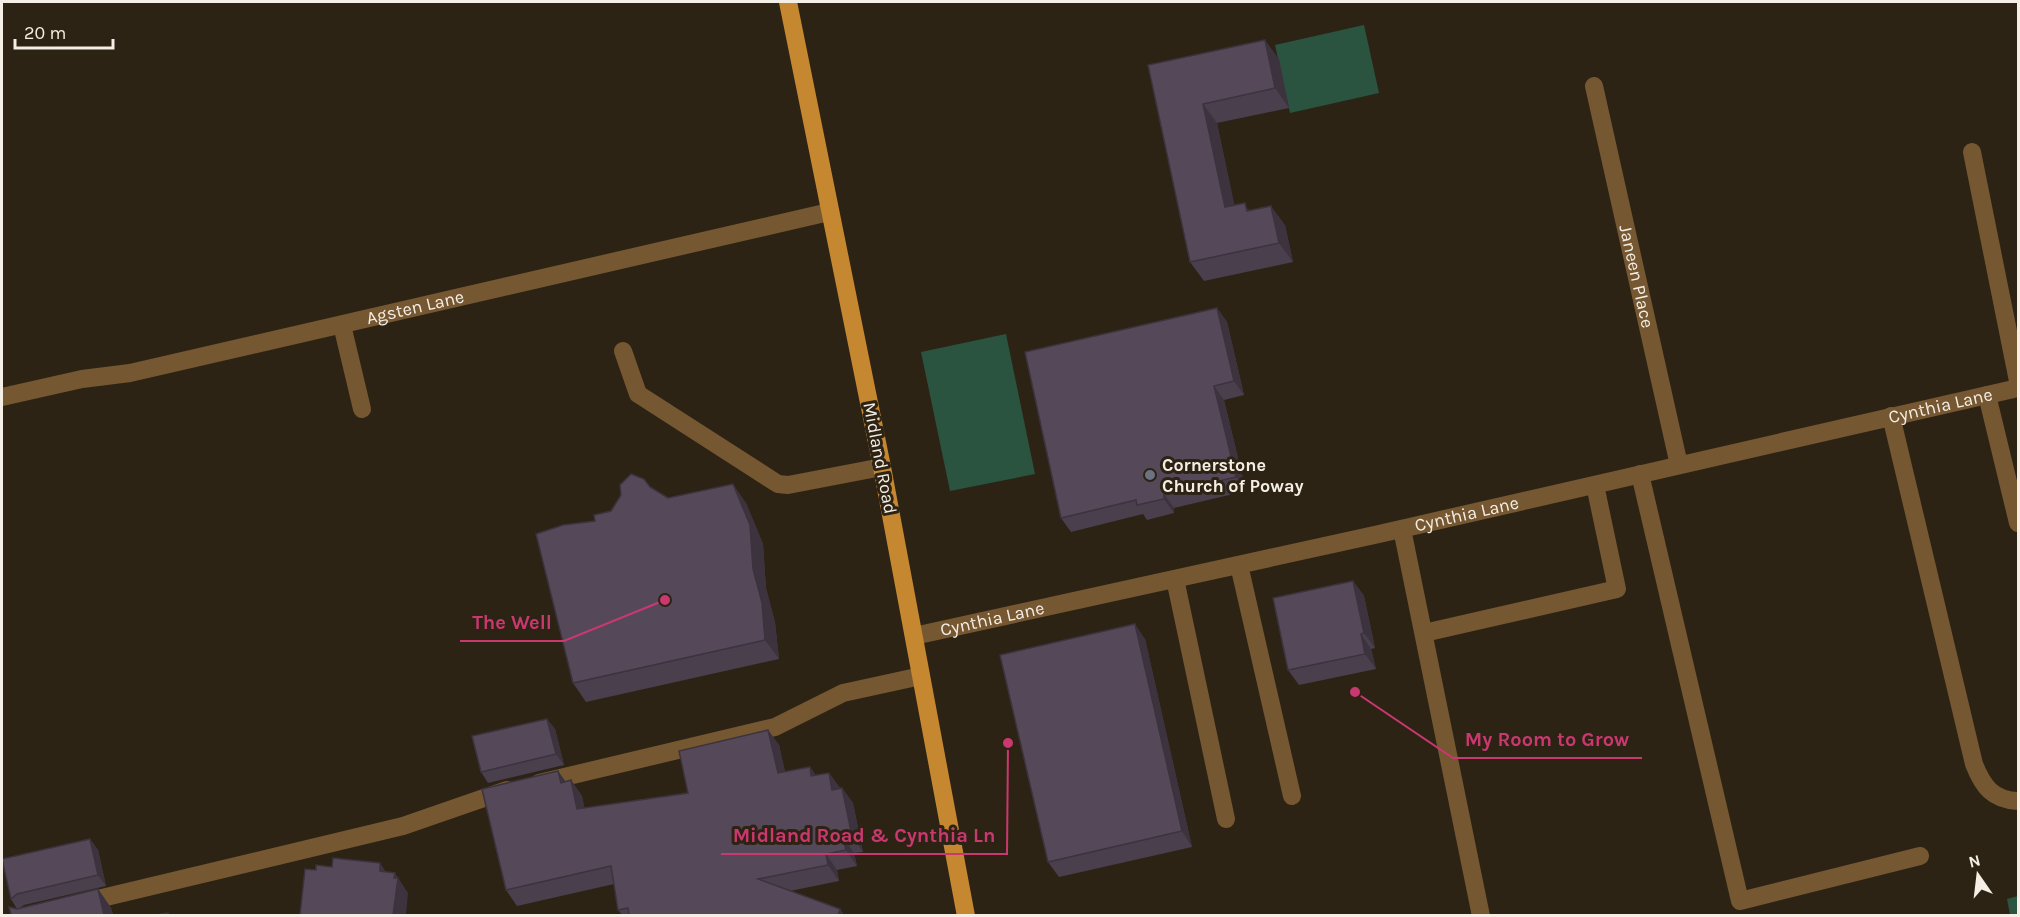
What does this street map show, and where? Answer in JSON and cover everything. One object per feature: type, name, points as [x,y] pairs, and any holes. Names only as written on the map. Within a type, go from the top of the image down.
[{"type":"main road","name":"Midland Road","points":[[788,2],[882,467],[966,915]]},
{"type":"street","name":"Janeen Place","points":[[1594,86],[1679,465]]},
{"type":"street","points":[[1972,152],[2019,381]]},
{"type":"street","name":"Agsten Lane","points":[[2,397],[82,379],[130,373],[829,212]]},
{"type":"street","points":[[342,325],[362,409]]},
{"type":"street","points":[[623,351],[638,394],[778,484],[788,485],[882,467]]},
{"type":"street","name":"Cynthia Lane","points":[[914,636],[1402,529],[2019,388]]},
{"type":"street","points":[[1987,394],[2019,523]]},
{"type":"street","points":[[1891,416],[1974,764],[1988,790],[2000,799],[2019,801]]},
{"type":"street","points":[[1640,474],[1740,901],[1920,856]]},
{"type":"street","points":[[1424,633],[1617,589],[1595,484]]},
{"type":"street","points":[[1402,529],[1481,915]]},
{"type":"street","points":[[1239,565],[1292,796]]},
{"type":"street","points":[[1175,579],[1226,819]]},
{"type":"street","points":[[61,907],[403,826],[492,793],[775,727],[843,693],[921,676]]},
{"type":"green space","points":[[1364,25],[1379,93],[1290,113],[1275,45]]},
{"type":"green space","points":[[1006,334],[1035,474],[950,491],[921,352]]},
{"type":"green space","points":[[2018,896],[2018,915],[2010,915],[2007,899]]},
{"type":"building","points":[[1265,40],[1275,88],[1203,104],[1225,207],[1245,203],[1247,211],[1271,206],[1279,243],[1190,262],[1148,65]]},
{"type":"building","points":[[1217,308],[1234,381],[1214,386],[1236,477],[1164,494],[1164,499],[1137,505],[1136,500],[1061,518],[1025,352]]},
{"type":"building","points":[[631,474],[644,479],[650,487],[668,498],[733,484],[750,525],[753,569],[762,603],[765,640],[573,683],[536,534],[563,525],[595,521],[594,515],[611,511],[621,495],[620,485]]},
{"type":"building","points":[[1353,581],[1364,633],[1361,634],[1365,654],[1288,670],[1273,598]]},
{"type":"building","points":[[1135,624],[1182,831],[1048,862],[1000,655]]},
{"type":"building","points":[[547,719],[556,754],[481,772],[472,736]]},
{"type":"building","points":[[768,730],[778,773],[810,767],[811,776],[829,773],[832,790],[842,788],[852,836],[843,837],[846,850],[826,854],[828,865],[758,879],[840,909],[838,915],[629,915],[628,908],[618,910],[611,866],[506,890],[482,789],[558,771],[561,783],[571,780],[577,809],[688,793],[679,751]]},
{"type":"building","points":[[90,839],[98,875],[17,894],[11,899],[2,859]]},
{"type":"building","points":[[333,858],[380,863],[380,871],[395,873],[394,878],[398,878],[393,915],[300,915],[305,869],[316,870],[316,865],[332,867]]},
{"type":"building","points":[[98,889],[104,915],[11,915],[9,907],[17,909]]},
{"type":"place","name":"Cornerstone Church of Poway","points":[[1150,475]]},
{"type":"place","name":"The Well","points":[[665,600]]},
{"type":"place","name":"My Room to Grow","points":[[1355,692]]},
{"type":"place","name":"Midland Road & Cynthia Ln","points":[[1008,743]]}]
